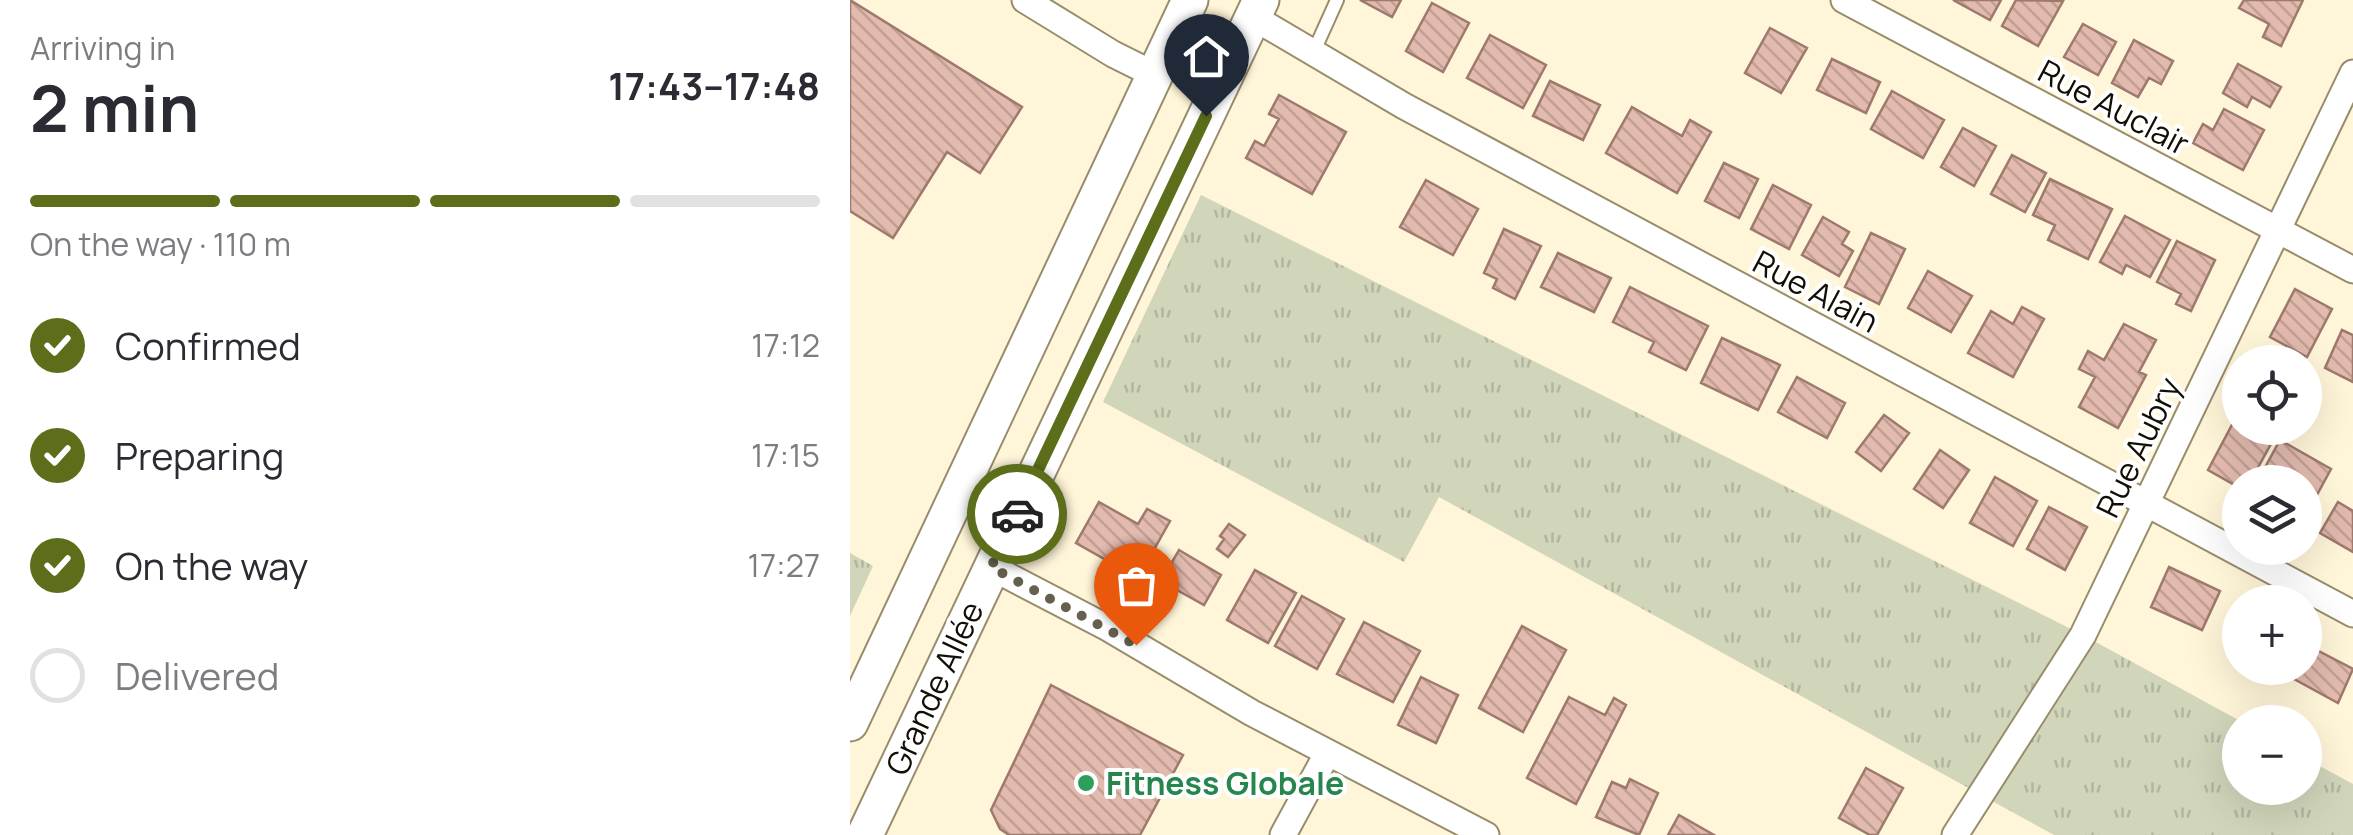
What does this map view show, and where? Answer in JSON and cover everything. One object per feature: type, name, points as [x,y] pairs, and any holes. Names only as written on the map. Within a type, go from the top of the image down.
[{"type":"main road","name":"Grande Allée","points":[[850,722],[1190,0]]},
{"type":"main road","name":"Grande Allée","points":[[864,826],[1257,9]]},
{"type":"street","points":[[1025,0],[1154,75]]},
{"type":"street","name":"Rue Auclair","points":[[1844,0],[2353,270]]},
{"type":"street","name":"Rue Alain","points":[[1257,9],[1314,51],[1404,106],[2353,614]]},
{"type":"street","name":"Rue Aubry","points":[[1955,835],[2083,635],[2353,73]]},
{"type":"street","points":[[991,567],[1108,628],[1327,754],[1486,835]]},
{"type":"street","points":[[1283,835],[1327,754]]},
{"type":"lane","points":[[1314,51],[1337,0]]},
{"type":"green space","points":[[1201,195],[2083,635],[2222,711],[2222,805],[2322,805],[2322,767],[2353,784],[2353,835],[2054,835],[1439,497],[1404,562],[1103,402]]},
{"type":"green space","points":[[850,553],[873,566],[850,616]]},
{"type":"building","points":[[850,0],[1022,107],[980,173],[947,152],[893,238],[850,211]]},
{"type":"building","points":[[1360,0],[1401,0],[1392,17]]},
{"type":"building","points":[[1953,0],[2001,0],[1990,20]]},
{"type":"building","points":[[2016,0],[2063,1],[2038,46],[2002,26]]},
{"type":"building","points":[[2244,0],[2303,0],[2281,46],[2263,37],[2269,24],[2239,8]]},
{"type":"building","points":[[1432,3],[1469,23],[1443,72],[1406,51]]},
{"type":"building","points":[[2083,24],[2116,42],[2098,75],[2064,57]]},
{"type":"building","points":[[1770,28],[1807,48],[1781,93],[1745,73]]},
{"type":"building","points":[[1490,35],[1546,65],[1523,108],[1467,78]]},
{"type":"building","points":[[2134,40],[2173,61],[2161,84],[2149,78],[2138,97],[2112,83]]},
{"type":"building","points":[[1832,59],[1880,82],[1866,113],[1817,90]]},
{"type":"building","points":[[2238,64],[2281,87],[2270,107],[2252,97],[2247,107],[2223,93]]},
{"type":"building","points":[[1550,81],[1600,105],[1583,140],[1533,116]]},
{"type":"building","points":[[1892,91],[1944,120],[1923,158],[1871,129]]},
{"type":"building","points":[[1279,95],[1346,132],[1312,194],[1246,158],[1255,141],[1264,146],[1279,119],[1269,114]]},
{"type":"building","points":[[1632,107],[1682,136],[1690,120],[1711,132],[1677,193],[1606,153]]},
{"type":"building","points":[[2224,109],[2264,130],[2243,170],[2193,143],[2203,124],[2213,130]]},
{"type":"building","points":[[1963,128],[1996,146],[1974,186],[1941,167]]},
{"type":"building","points":[[2012,155],[2046,173],[2025,212],[1991,194]]},
{"type":"building","points":[[1724,163],[1758,179],[1739,218],[1705,201]]},
{"type":"building","points":[[2050,179],[2112,209],[2088,259],[2048,240],[2055,225],[2033,215]]},
{"type":"building","points":[[1426,180],[1478,209],[1453,255],[1400,227]]},
{"type":"building","points":[[1773,185],[1811,205],[1789,249],[1751,229]]},
{"type":"building","points":[[2125,216],[2170,240],[2150,277],[2126,265],[2122,274],[2100,262]]},
{"type":"building","points":[[1823,217],[1849,232],[1842,244],[1853,251],[1839,276],[1802,255]]},
{"type":"building","points":[[1504,229],[1541,246],[1515,299],[1493,288],[1497,279],[1484,273]]},
{"type":"building","points":[[1871,233],[1905,249],[1879,304],[1845,287]]},
{"type":"building","points":[[2177,241],[2215,260],[2191,311],[2176,304],[2181,294],[2157,282]]},
{"type":"building","points":[[1558,253],[1611,278],[1594,312],[1541,287]]},
{"type":"building","points":[[1928,271],[1972,296],[1951,332],[1908,308]]},
{"type":"building","points":[[1630,287],[1708,326],[1686,370],[1649,352],[1654,342],[1613,322]]},
{"type":"building","points":[[2295,289],[2332,309],[2313,345],[2285,345],[2270,337]]},
{"type":"building","points":[[2022,307],[2044,319],[2013,377],[1968,353],[1991,311],[2013,324]]},
{"type":"building","points":[[2124,324],[2156,340],[2139,372],[2146,375],[2118,428],[2079,407],[2095,377],[2079,369],[2088,351],[2104,360]]},
{"type":"building","points":[[2342,330],[2353,335],[2353,382],[2325,368]]},
{"type":"building","points":[[1722,338],[1780,365],[1758,410],[1701,383]]},
{"type":"building","points":[[1797,377],[1845,403],[1827,438],[1778,412]]},
{"type":"building","points":[[1884,415],[1909,433],[1881,471],[1856,452]]},
{"type":"building","points":[[2222,444],[2270,445],[2259,465],[2222,465],[2222,478],[2208,470]]},
{"type":"building","points":[[2277,445],[2289,445],[2331,469],[2322,486],[2322,465],[2266,465]]},
{"type":"building","points":[[1940,450],[1969,470],[1943,508],[1914,489]]},
{"type":"building","points":[[1995,477],[2037,501],[2013,546],[1970,523]]},
{"type":"building","points":[[1099,502],[1138,524],[1147,509],[1170,521],[1138,578],[1076,543]]},
{"type":"building","points":[[2338,502],[2353,511],[2353,552],[2322,534]]},
{"type":"building","points":[[2049,507],[2087,527],[2065,570],[2027,549]]},
{"type":"building","points":[[1229,524],[1245,535],[1228,557],[1217,549]]},
{"type":"building","points":[[1179,550],[1221,575],[1204,605],[1161,581]]},
{"type":"building","points":[[2169,567],[2220,591],[2202,630],[2151,607]]},
{"type":"building","points":[[1255,570],[1296,593],[1268,643],[1227,620]]},
{"type":"building","points":[[1302,596],[1344,619],[1317,669],[1275,646]]},
{"type":"building","points":[[1364,622],[1420,651],[1393,702],[1337,674]]},
{"type":"building","points":[[1522,626],[1566,650],[1523,732],[1479,708]]},
{"type":"building","points":[[2322,653],[2353,669],[2338,703],[2305,685],[2322,685]]},
{"type":"building","points":[[1421,677],[1458,695],[1436,743],[1398,725]]},
{"type":"building","name":"Fitness Globale","points":[[1051,685],[1183,755],[1140,835],[1009,835],[1000,829],[991,810]]},
{"type":"building","points":[[1569,697],[1605,715],[1614,698],[1626,705],[1576,804],[1527,778]]},
{"type":"building","points":[[1866,768],[1903,788],[1877,835],[1839,818]]},
{"type":"building","points":[[1630,779],[1658,793],[1639,835],[1596,817],[1612,782],[1626,788]]},
{"type":"building","points":[[1679,815],[1714,835],[1668,835]]},
{"type":"way so far","points":[[1017,514],[991,567],[1136,645]]},
{"type":"place","name":"Fitness Globale","points":[[1086,783]]},
{"type":"route","points":[[1017,514],[1206,116]]}]
